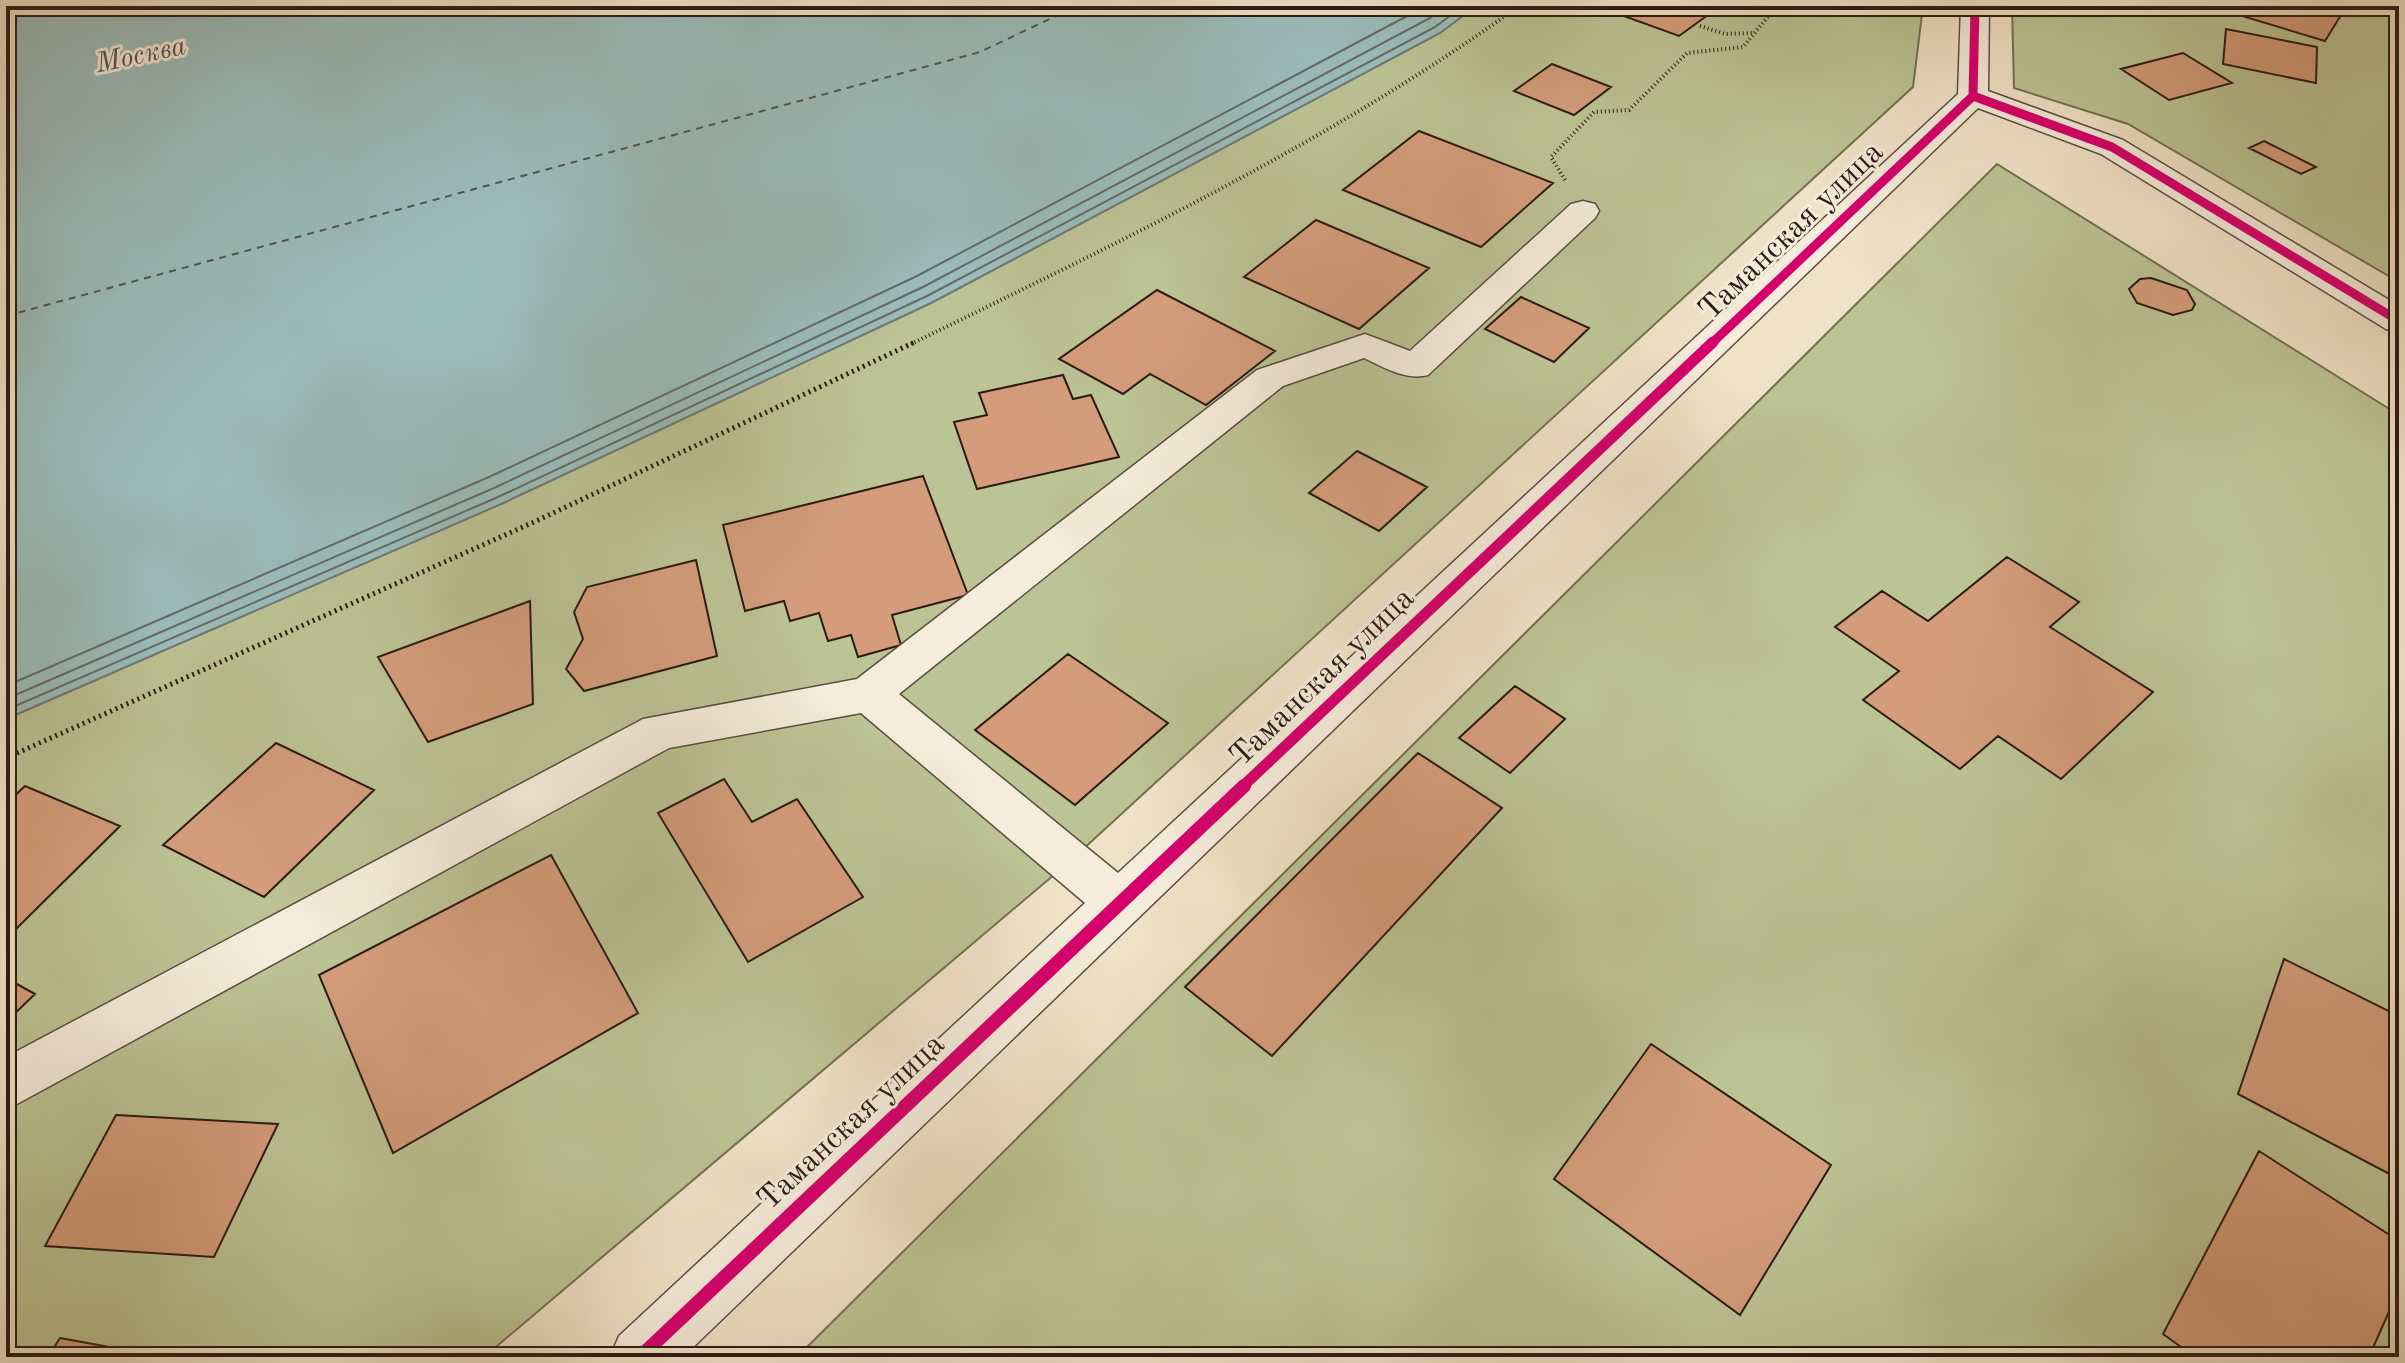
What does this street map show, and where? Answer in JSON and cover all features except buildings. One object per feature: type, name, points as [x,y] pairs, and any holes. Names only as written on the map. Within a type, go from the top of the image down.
[{"type":"street","points":[[1975,6],[1973,96],[2112,147],[2399,321]]},
{"type":"street","name":"Таманская улица","points":[[640,1357],[1123,904],[1973,96]]},
{"type":"street","points":[[6,1085],[659,732],[869,694],[1270,378],[1365,345],[1415,367],[1583,211]]},
{"type":"street","points":[[869,694],[1068,863],[1123,904]]},
{"type":"path","points":[[6,758],[587,500],[962,319],[1310,141],[1461,50],[1519,6]]},
{"type":"path","points":[[1583,211],[1551,157],[1594,112],[1629,110],[1687,53],[1743,47],[1771,13]]},
{"type":"path","points":[[1700,26],[1725,34],[1754,33]]},
{"type":"green space","points":[[1476,6],[1923,6],[1913,87],[1068,863],[484,1357],[6,1357],[6,719],[501,504],[931,303],[1440,33]]},
{"type":"green space","points":[[2012,6],[2399,6],[2399,282],[2128,124],[2014,88]]},
{"type":"green space","points":[[1997,164],[2399,415],[2399,1357],[797,1357]]},
{"type":"water","name":"Москва","points":[[6,6],[1476,6],[1440,33],[931,303],[501,504],[6,719]]},
{"type":"ferry route","points":[[6,316],[980,52],[1077,6]]},
{"type":"cycle path","points":[[640,1357],[1973,96],[1975,6]]},
{"type":"cycle path","points":[[1973,96],[2112,147],[2399,321]]}]
